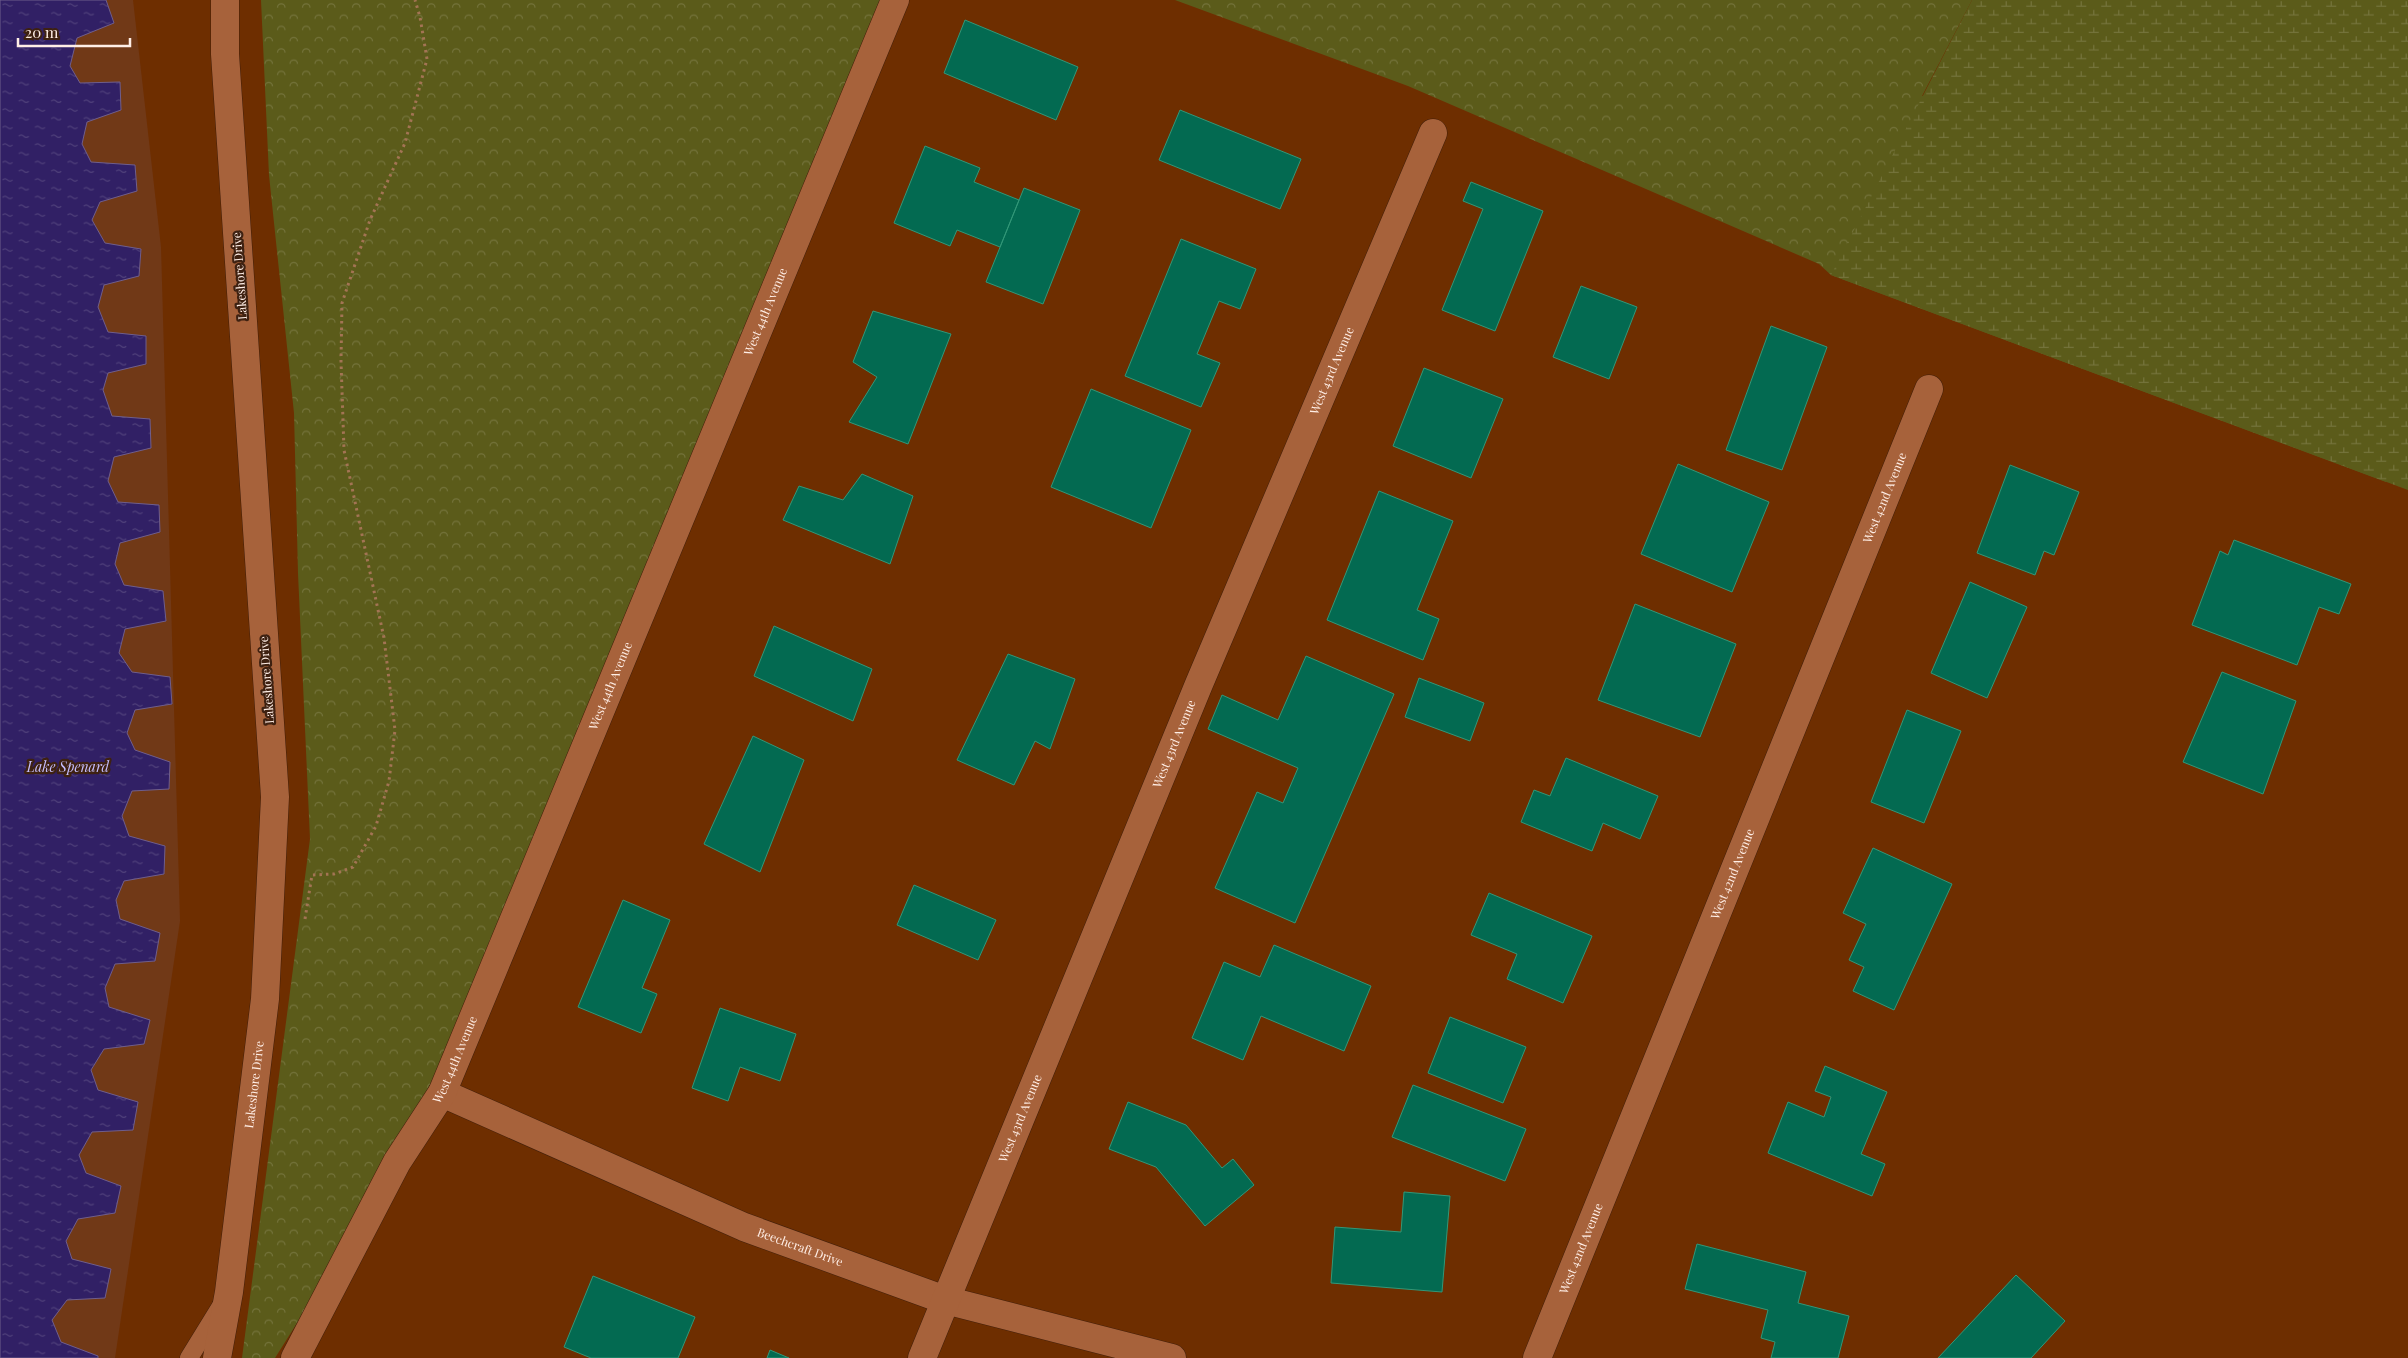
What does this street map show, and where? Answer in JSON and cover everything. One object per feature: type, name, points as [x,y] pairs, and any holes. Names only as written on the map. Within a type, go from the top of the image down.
[{"type":"street","name":"Lakeshore Drive","points":[[217,1358],[229,1292],[265,999],[275,797],[225,54],[225,0]]},
{"type":"street","name":"West 44th Avenue","points":[[295,1358],[397,1162],[442,1093],[895,0]]},
{"type":"street","name":"West 43rd Avenue","points":[[922,1358],[1195,693],[1433,133]]},
{"type":"street","name":"West 42nd Avenue","points":[[1537,1358],[1929,389]]},
{"type":"street","name":"Beechcraft Drive","points":[[442,1093],[744,1227],[945,1300],[1172,1358]]},
{"type":"lane","points":[[189,1358],[229,1292]]},
{"type":"path","points":[[304,923],[312,875],[334,874],[353,867],[376,826],[389,781],[395,730],[384,638],[344,450],[341,361],[342,303],[370,220],[406,142],[428,60],[415,0]]},
{"type":"shaded area","name":"Lake Spenard","points":[[0,0],[133,0],[161,247],[180,921],[115,1358],[0,1358]]},
{"type":"green space","points":[[261,0],[895,0],[442,1093],[275,1358],[242,1358],[310,839],[298,573],[294,413],[269,175]]},
{"type":"green space","points":[[1175,0],[1972,0],[1922,96],[2408,0],[2386,482],[1831,275],[1819,264],[1408,86]]},
{"type":"green space","points":[[1972,0],[2408,0],[2408,490],[1831,275]]},
{"type":"water","name":"Lake Spenard","points":[[0,0],[106,0],[114,23],[77,38],[70,66],[80,83],[120,82],[121,110],[87,122],[82,144],[91,162],[135,165],[137,191],[100,202],[92,220],[105,243],[141,249],[139,276],[104,285],[98,307],[108,332],[146,336],[146,364],[108,373],[103,390],[112,416],[150,419],[151,448],[114,457],[108,481],[118,502],[159,505],[160,532],[120,543],[115,564],[124,585],[163,591],[166,621],[125,629],[119,653],[132,672],[170,677],[172,704],[135,710],[127,733],[135,750],[170,762],[169,789],[132,791],[122,816],[129,836],[165,846],[164,874],[124,881],[116,900],[120,919],[160,933],[155,961],[115,964],[105,988],[109,1007],[150,1020],[144,1044],[104,1049],[91,1070],[98,1090],[138,1102],[133,1130],[92,1132],[79,1155],[86,1173],[121,1186],[115,1213],[78,1219],[66,1241],[72,1259],[111,1269],[105,1298],[67,1300],[52,1320],[61,1342],[98,1356],[98,1358],[0,1358]]},
{"type":"building","points":[[965,20],[1078,67],[1056,120],[944,73]]},
{"type":"building","points":[[1180,110],[1301,159],[1280,209],[1159,160]]},
{"type":"building","points":[[925,146],[980,168],[974,182],[1019,200],[1000,247],[957,230],[950,246],[894,223]]},
{"type":"building","points":[[1471,182],[1543,211],[1495,331],[1442,310],[1483,209],[1463,201]]},
{"type":"building","points":[[1024,188],[1080,210],[1043,304],[986,282]]},
{"type":"building","points":[[1181,239],[1256,269],[1240,309],[1219,301],[1197,354],[1220,363],[1201,407],[1125,376]]},
{"type":"building","points":[[1581,286],[1637,307],[1609,379],[1553,357]]},
{"type":"building","points":[[873,311],[951,334],[908,444],[849,422],[877,377],[853,362]]},
{"type":"building","points":[[1771,326],[1827,347],[1782,470],[1726,450]]},
{"type":"building","points":[[1424,368],[1503,399],[1471,478],[1393,446]]},
{"type":"building","points":[[1091,389],[1191,430],[1151,528],[1051,487]]},
{"type":"building","points":[[1678,464],[1769,502],[1732,592],[1641,554]]},
{"type":"building","points":[[2010,465],[2079,492],[2054,555],[2044,551],[2035,575],[1977,553]]},
{"type":"building","points":[[862,474],[913,496],[890,564],[783,520],[799,486],[843,500]]},
{"type":"building","points":[[1379,491],[1453,521],[1417,610],[1439,619],[1423,660],[1327,620]]},
{"type":"building","points":[[2234,540],[2351,584],[2339,614],[2319,607],[2297,665],[2192,625],[2220,551],[2228,555]]},
{"type":"building","points":[[1970,582],[2027,607],[1987,698],[1931,673]]},
{"type":"building","points":[[1635,604],[1736,644],[1700,737],[1598,700]]},
{"type":"building","points":[[774,626],[872,669],[853,721],[754,676]]},
{"type":"building","points":[[1008,654],[1075,679],[1050,749],[1035,741],[1014,785],[957,760]]},
{"type":"building","points":[[1306,656],[1394,694],[1295,923],[1215,888],[1257,792],[1283,803],[1298,768],[1208,729],[1222,695],[1278,720]]},
{"type":"building","points":[[2222,672],[2296,701],[2263,794],[2183,762]]},
{"type":"building","points":[[1419,678],[1484,703],[1470,741],[1405,717]]},
{"type":"building","points":[[1907,710],[1961,731],[1924,823],[1871,802]]},
{"type":"building","points":[[753,736],[804,760],[760,872],[704,844]]},
{"type":"building","points":[[1566,758],[1658,796],[1640,839],[1603,823],[1592,851],[1521,822],[1534,790],[1550,796]]},
{"type":"building","points":[[1873,848],[1952,884],[1894,1010],[1853,991],[1864,967],[1849,960],[1866,924],[1843,913]]},
{"type":"building","points":[[914,885],[996,920],[978,960],[897,925]]},
{"type":"building","points":[[1489,893],[1592,936],[1563,1003],[1507,979],[1517,954],[1471,935]]},
{"type":"building","points":[[623,900],[670,920],[642,988],[657,994],[641,1033],[578,1007]]},
{"type":"building","points":[[1274,945],[1371,986],[1344,1051],[1261,1016],[1243,1060],[1192,1038],[1224,962],[1260,977]]},
{"type":"building","points":[[720,1008],[796,1034],[780,1081],[740,1067],[728,1101],[692,1088]]},
{"type":"building","points":[[1450,1017],[1526,1047],[1503,1103],[1428,1073]]},
{"type":"building","points":[[1825,1066],[1887,1092],[1861,1154],[1885,1164],[1872,1196],[1768,1153],[1788,1102],[1824,1117],[1831,1097],[1815,1091]]},
{"type":"building","points":[[1413,1085],[1526,1129],[1505,1181],[1392,1137]]},
{"type":"building","points":[[1128,1102],[1186,1125],[1222,1168],[1233,1159],[1254,1185],[1205,1226],[1156,1167],[1109,1149]]},
{"type":"building","points":[[1404,1192],[1450,1196],[1442,1292],[1331,1283],[1335,1227],[1401,1232]]},
{"type":"building","points":[[1697,1244],[1806,1272],[1798,1303],[1849,1316],[1838,1358],[1771,1358],[1775,1342],[1761,1338],[1768,1310],[1685,1289]]},
{"type":"building","points":[[2016,1275],[2065,1321],[2031,1358],[1938,1358]]},
{"type":"building","points":[[593,1276],[695,1317],[678,1358],[591,1358],[564,1347]]},
{"type":"building","points":[[770,1350],[789,1358],[767,1358]]}]
